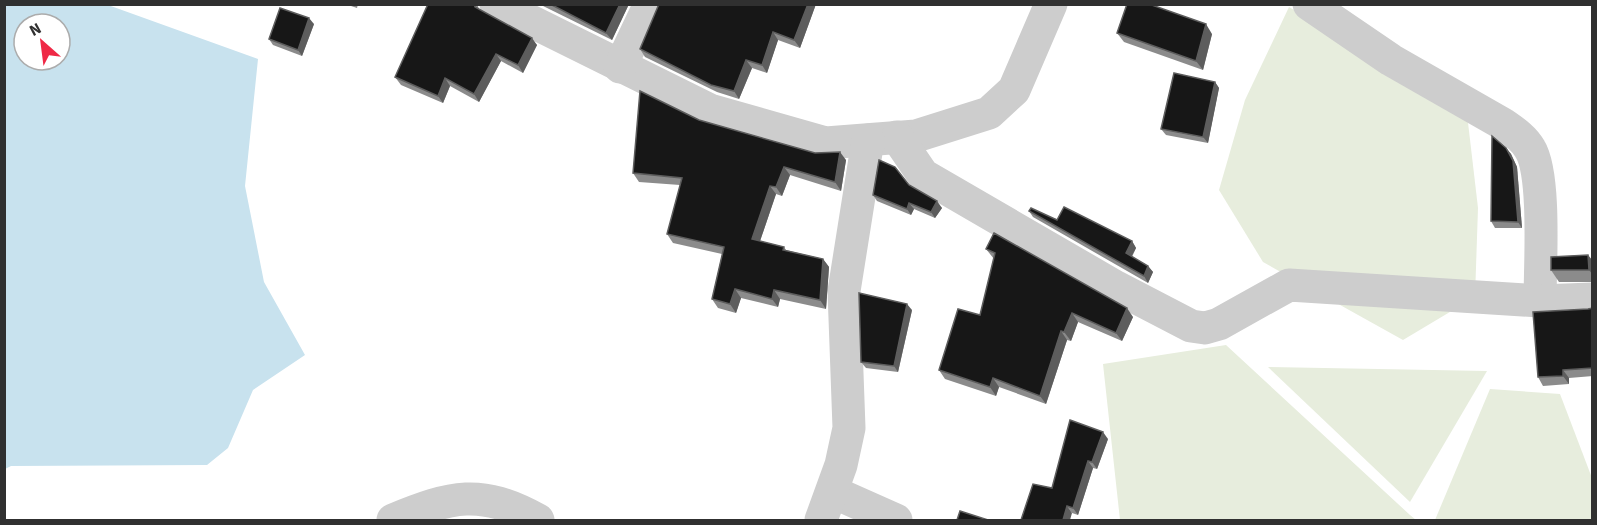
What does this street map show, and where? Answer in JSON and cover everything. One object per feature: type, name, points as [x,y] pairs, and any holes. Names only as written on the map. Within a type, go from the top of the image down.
[{"type":"street","points":[[496,4],[710,110],[826,143],[916,136],[989,113],[1014,90],[1051,4]]},
{"type":"street","points":[[620,66],[650,4]]},
{"type":"street","points":[[1309,4],[1391,60],[1519,134],[1530,148],[1536,163],[1541,227],[1540,300]]},
{"type":"street","points":[[883,138],[923,175],[1106,281],[1191,326],[1205,328],[1219,324],[1289,285],[1540,300],[1593,299]]},
{"type":"street","points":[[883,138],[844,291],[849,428],[827,506],[896,520]]},
{"type":"street","points":[[393,520],[430,505],[468,497],[517,508],[538,520]]},
{"type":"green space","points":[[1289,7],[1467,114],[1478,208],[1475,297],[1403,340],[1263,262],[1219,190],[1245,100]]},
{"type":"green space","points":[[1226,345],[1416,520],[1120,520],[1103,364]]},
{"type":"green space","points":[[1268,367],[1487,371],[1410,502]]},
{"type":"green space","points":[[1490,389],[1560,394],[1592,478],[1592,520],[1435,520]]},
{"type":"water","points":[[4,5],[108,5],[258,59],[245,186],[264,282],[305,355],[253,390],[228,448],[207,465],[11,466],[5,469]]},
{"type":"building","points":[[428,4],[474,4],[475,7],[532,38],[518,65],[496,54],[474,94],[445,78],[438,96],[395,77]]},
{"type":"building","points":[[550,4],[620,4],[606,33]]},
{"type":"building","points":[[659,4],[808,4],[794,40],[773,32],[762,65],[746,60],[734,91],[711,85],[640,49]]},
{"type":"building","points":[[1127,4],[1149,4],[1206,24],[1196,61],[1117,33]]},
{"type":"building","points":[[280,8],[309,18],[298,50],[269,39]]},
{"type":"building","points":[[1174,73],[1215,82],[1203,137],[1161,129]]},
{"type":"building","points":[[640,91],[699,120],[815,153],[840,152],[835,182],[784,167],[776,187],[770,186],[752,239],[784,247],[783,250],[823,259],[820,300],[774,290],[772,299],[735,289],[730,304],[712,299],[724,247],[667,234],[682,178],[633,173]]},
{"type":"building","points":[[1492,136],[1506,148],[1513,161],[1518,222],[1491,221]]},
{"type":"building","points":[[879,160],[895,167],[909,185],[937,201],[931,212],[909,203],[907,209],[873,195]]},
{"type":"building","points":[[1064,207],[1132,241],[1126,253],[1148,266],[1144,276],[1029,211],[1031,208],[1057,220]]},
{"type":"building","points":[[994,233],[1127,308],[1116,333],[1072,313],[1064,332],[1061,331],[1040,396],[993,378],[990,387],[939,370],[958,309],[980,315],[995,253],[986,249]]},
{"type":"building","points":[[1588,255],[1589,270],[1551,270],[1551,257]]},
{"type":"building","points":[[859,293],[907,304],[894,366],[861,362]]},
{"type":"building","points":[[1593,308],[1593,368],[1563,370],[1563,376],[1538,377],[1533,312]]},
{"type":"building","points":[[1070,420],[1103,432],[1092,462],[1088,461],[1073,508],[1067,506],[1063,520],[1021,520],[1033,484],[1052,488]]},
{"type":"building","points":[[960,511],[988,520],[957,520]]}]
